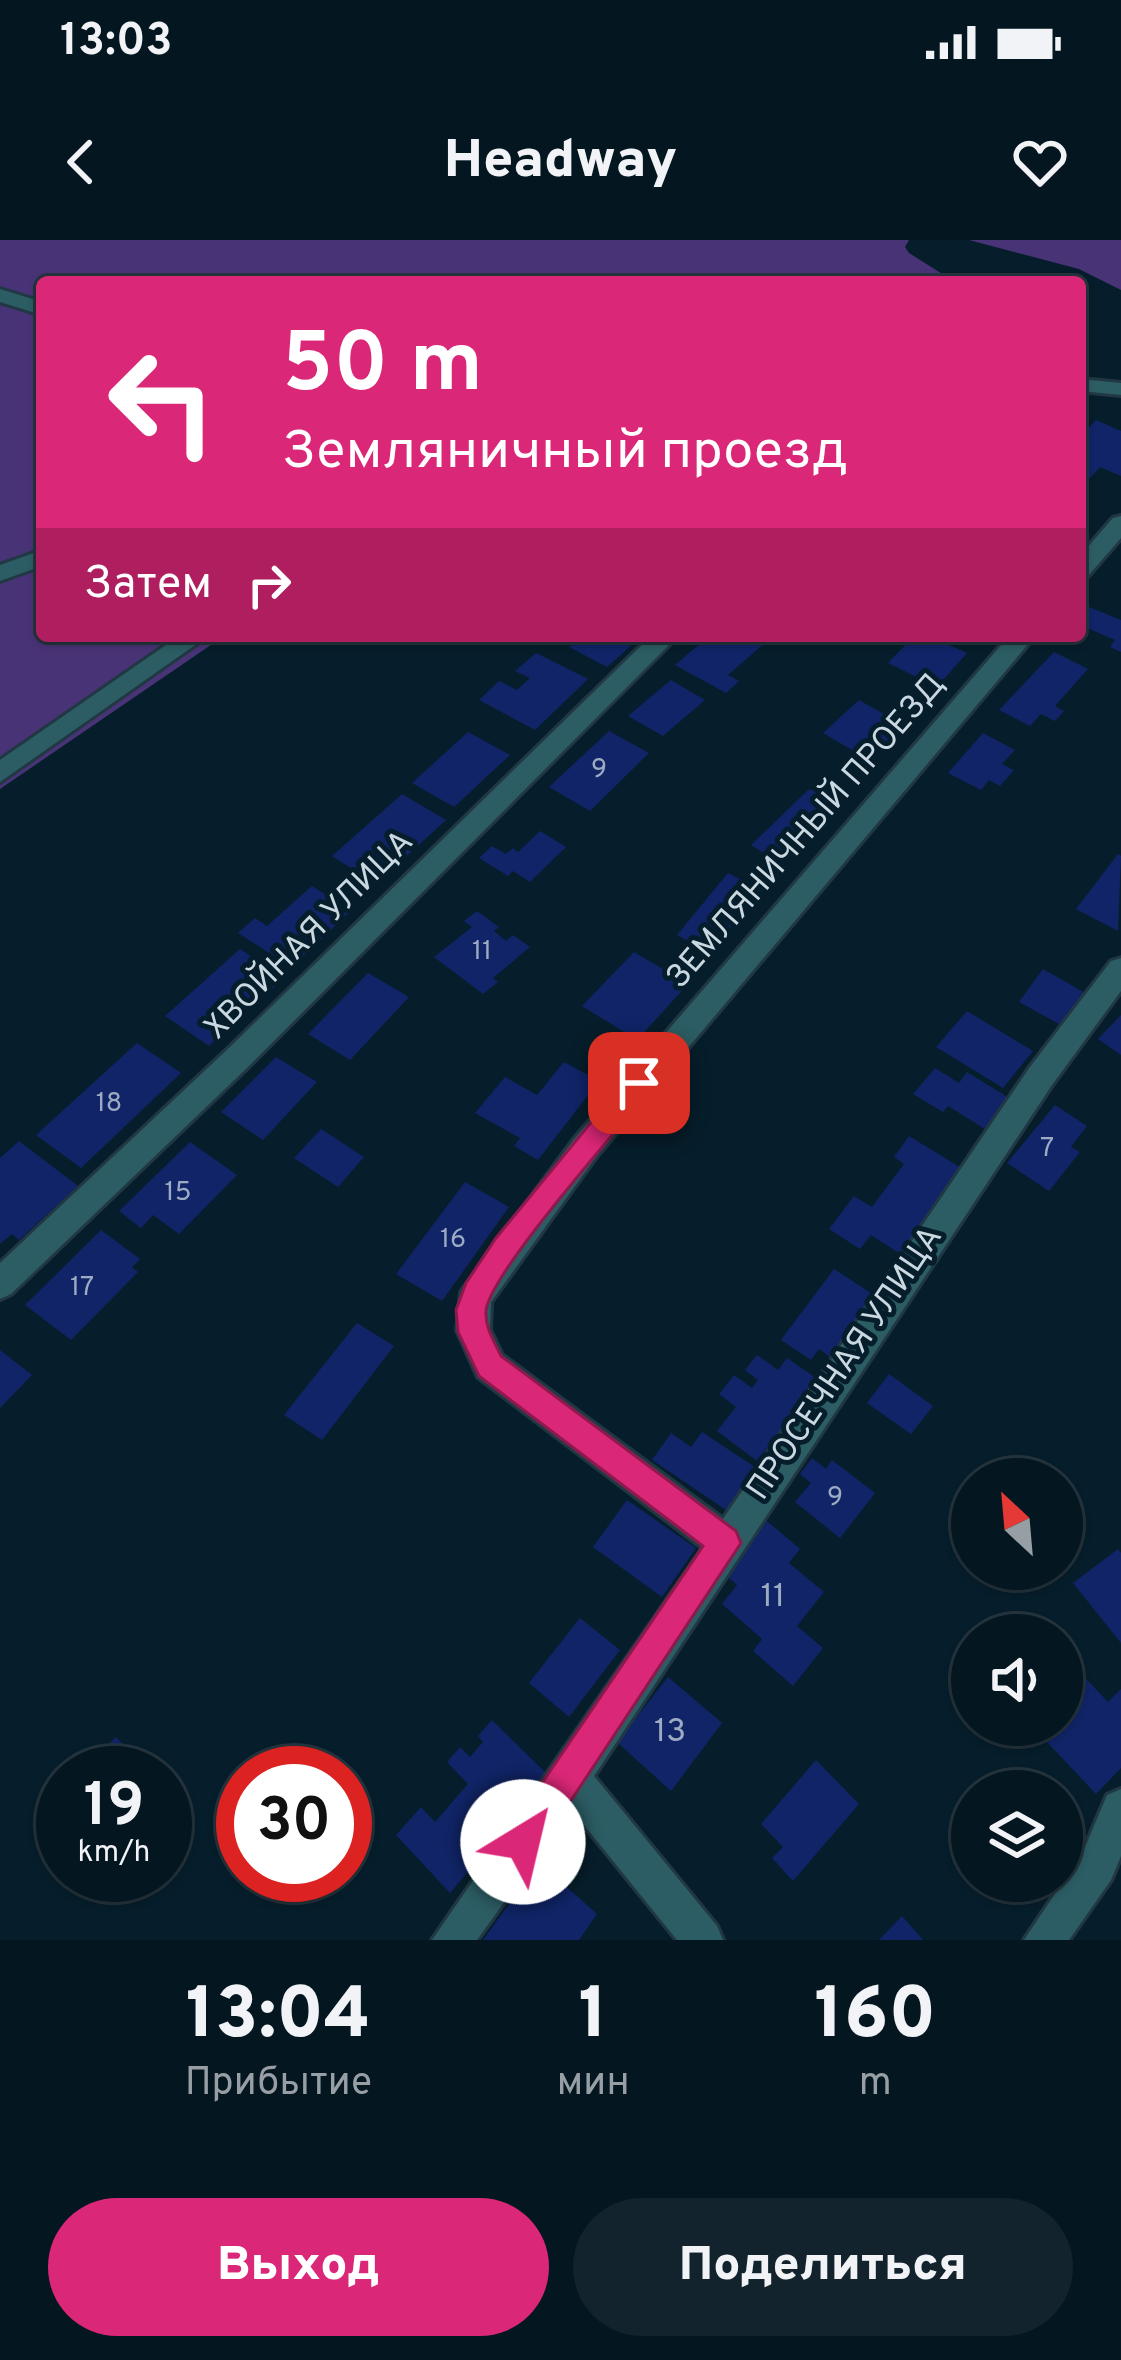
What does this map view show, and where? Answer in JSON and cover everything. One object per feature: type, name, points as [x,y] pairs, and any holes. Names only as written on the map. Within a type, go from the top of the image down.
[{"type":"street","points":[[0,295],[36,307]]},
{"type":"street","points":[[1086,386],[1121,389]]},
{"type":"street","points":[[1086,564],[1121,524]]},
{"type":"street","points":[[0,573],[36,560]]},
{"type":"street","points":[[0,773],[187,642]]},
{"type":"street","name":"ХВОЙНАЯ УЛИЦА","points":[[0,1284],[240,1056],[660,642]]},
{"type":"street","name":"ЗЕМЛЯНИЧНЫЙ ПРОЕЗД","points":[[725,1543],[490,1366],[473,1332],[471,1310],[477,1292],[600,1130],[1018,642]]},
{"type":"street","name":"ПРОСЕЧНАЯ УЛИЦА","points":[[452,1940],[570,1777],[1041,1076],[1121,969]]},
{"type":"street","points":[[570,1777],[703,1940]]},
{"type":"street","points":[[1044,1940],[1097,1866],[1121,1809]]},
{"type":"shaded area","points":[[0,240],[909,240],[905,247],[909,253],[945,276],[36,276],[36,642],[215,642],[0,789]]},
{"type":"shaded area","points":[[969,240],[1121,240],[1121,290],[1079,269]]},
{"type":"building","points":[[1096,420],[1121,431],[1121,476],[1100,467],[1086,478],[1086,431]]},
{"type":"building","points":[[1086,606],[1121,620],[1121,652],[1110,647],[1115,640],[1086,628]]},
{"type":"building","points":[[575,642],[635,642],[607,667],[569,647]]},
{"type":"building","points":[[702,642],[766,642],[728,675],[739,681],[726,693],[675,665]]},
{"type":"building","points":[[908,642],[942,642],[967,653],[937,687],[888,663]]},
{"type":"building","points":[[1054,652],[1088,669],[1055,706],[1064,711],[1055,721],[1041,714],[1030,726],[999,710]]},
{"type":"building","points":[[536,653],[588,679],[535,730],[479,700],[499,681],[517,690],[530,678],[515,671]]},
{"type":"building","points":[[671,680],[705,700],[663,736],[628,716]]},
{"type":"building","points":[[859,700],[905,726],[869,760],[823,733]]},
{"type":"building","points":[[609,731],[649,753],[590,811],[549,787]]},
{"type":"building","points":[[468,732],[510,755],[454,807],[412,783]]},
{"type":"building","points":[[983,733],[1015,750],[1002,764],[1014,770],[1000,786],[989,780],[981,790],[948,773]]},
{"type":"building","points":[[817,789],[842,804],[781,864],[751,845],[808,790]]},
{"type":"building","points":[[402,794],[446,820],[376,884],[332,856]]},
{"type":"building","points":[[540,831],[566,847],[530,882],[513,871],[508,876],[479,858],[492,846],[506,854],[513,848],[518,852]]},
{"type":"building","points":[[1121,856],[1118,931],[1076,909]]},
{"type":"building","points":[[728,873],[761,890],[710,953],[677,935]]},
{"type":"building","points":[[312,886],[351,911],[291,967],[238,933],[255,918],[267,926]]},
{"type":"building","points":[[477,911],[499,927],[494,931],[506,941],[513,935],[530,947],[493,978],[498,982],[483,994],[434,957],[472,927],[464,921]]},
{"type":"building","points":[[240,949],[284,978],[209,1046],[165,1016]]},
{"type":"building","points":[[634,952],[688,984],[637,1040],[582,1006]]},
{"type":"building","points":[[1043,969],[1087,994],[1063,1026],[1019,1002]]},
{"type":"building","points":[[368,973],[409,997],[350,1060],[308,1034]]},
{"type":"building","points":[[967,1011],[1033,1051],[1003,1088],[936,1047]]},
{"type":"building","points":[[1121,1015],[1121,1055],[1098,1039]]},
{"type":"building","points":[[137,1043],[181,1073],[81,1168],[36,1135]]},
{"type":"building","points":[[276,1057],[317,1082],[263,1140],[221,1112]]},
{"type":"building","points":[[564,1062],[599,1081],[538,1160],[514,1146],[520,1138],[475,1113],[505,1077],[537,1095]]},
{"type":"building","points":[[935,1068],[959,1083],[967,1072],[1009,1098],[985,1129],[948,1106],[943,1112],[913,1094]]},
{"type":"building","points":[[1055,1105],[1087,1126],[1071,1147],[1080,1152],[1049,1191],[1007,1163]]},
{"type":"building","points":[[321,1129],[364,1157],[338,1187],[294,1158]]},
{"type":"building","points":[[909,1136],[963,1169],[902,1255],[871,1235],[860,1249],[829,1229],[854,1196],[872,1207],[904,1164],[894,1157]]},
{"type":"building","points":[[19,1141],[78,1186],[19,1240],[12,1234],[0,1244],[0,1158]]},
{"type":"building","points":[[190,1142],[237,1175],[179,1234],[153,1215],[141,1228],[119,1211]]},
{"type":"building","points":[[465,1182],[509,1207],[442,1301],[396,1274]]},
{"type":"building","points":[[101,1230],[140,1259],[132,1267],[138,1272],[71,1340],[25,1305]]},
{"type":"building","points":[[834,1269],[874,1295],[830,1357],[819,1349],[811,1360],[781,1340]]},
{"type":"building","points":[[357,1323],[394,1346],[322,1440],[284,1415]]},
{"type":"building","points":[[0,1350],[32,1375],[0,1408]]},
{"type":"building","points":[[757,1355],[778,1370],[787,1358],[819,1380],[757,1461],[717,1431],[736,1407],[719,1394],[734,1375],[752,1388],[758,1380],[745,1370]]},
{"type":"building","points":[[889,1374],[933,1406],[911,1434],[867,1403]]},
{"type":"building","points":[[702,1432],[758,1469],[729,1512],[652,1460],[671,1433],[691,1447]]},
{"type":"building","points":[[812,1458],[826,1469],[832,1460],[875,1493],[840,1538],[795,1502],[811,1483],[800,1474]]},
{"type":"building","points":[[627,1500],[696,1548],[662,1597],[593,1547]]},
{"type":"building","points":[[767,1521],[800,1549],[789,1563],[824,1592],[797,1626],[823,1648],[793,1686],[753,1651],[762,1639],[722,1604],[737,1585],[724,1574]]},
{"type":"building","points":[[1118,1549],[1121,1553],[1121,1643],[1079,1590],[1083,1590],[1083,1575]]},
{"type":"building","points":[[580,1618],[620,1650],[569,1717],[529,1683]]},
{"type":"building","points":[[1083,1676],[1108,1702],[1121,1689],[1121,1768],[1096,1794],[1083,1780],[1083,1770],[1073,1770],[1051,1746],[1083,1746]]},
{"type":"building","points":[[668,1677],[722,1723],[671,1791],[617,1742]]},
{"type":"building","points":[[492,1720],[549,1776],[450,1893],[396,1835],[421,1807],[435,1822],[468,1784],[447,1762],[460,1747],[470,1757],[483,1742],[478,1736]]},
{"type":"building","points":[[816,1760],[859,1804],[793,1881],[772,1858],[783,1847],[761,1824]]},
{"type":"building","points":[[539,1862],[597,1914],[579,1940],[483,1940]]},
{"type":"building","points":[[902,1916],[923,1940],[879,1940]]},
{"type":"route","points":[[523,1842],[725,1543],[490,1366],[473,1332],[471,1310],[477,1292],[507,1247],[639,1083]]}]
